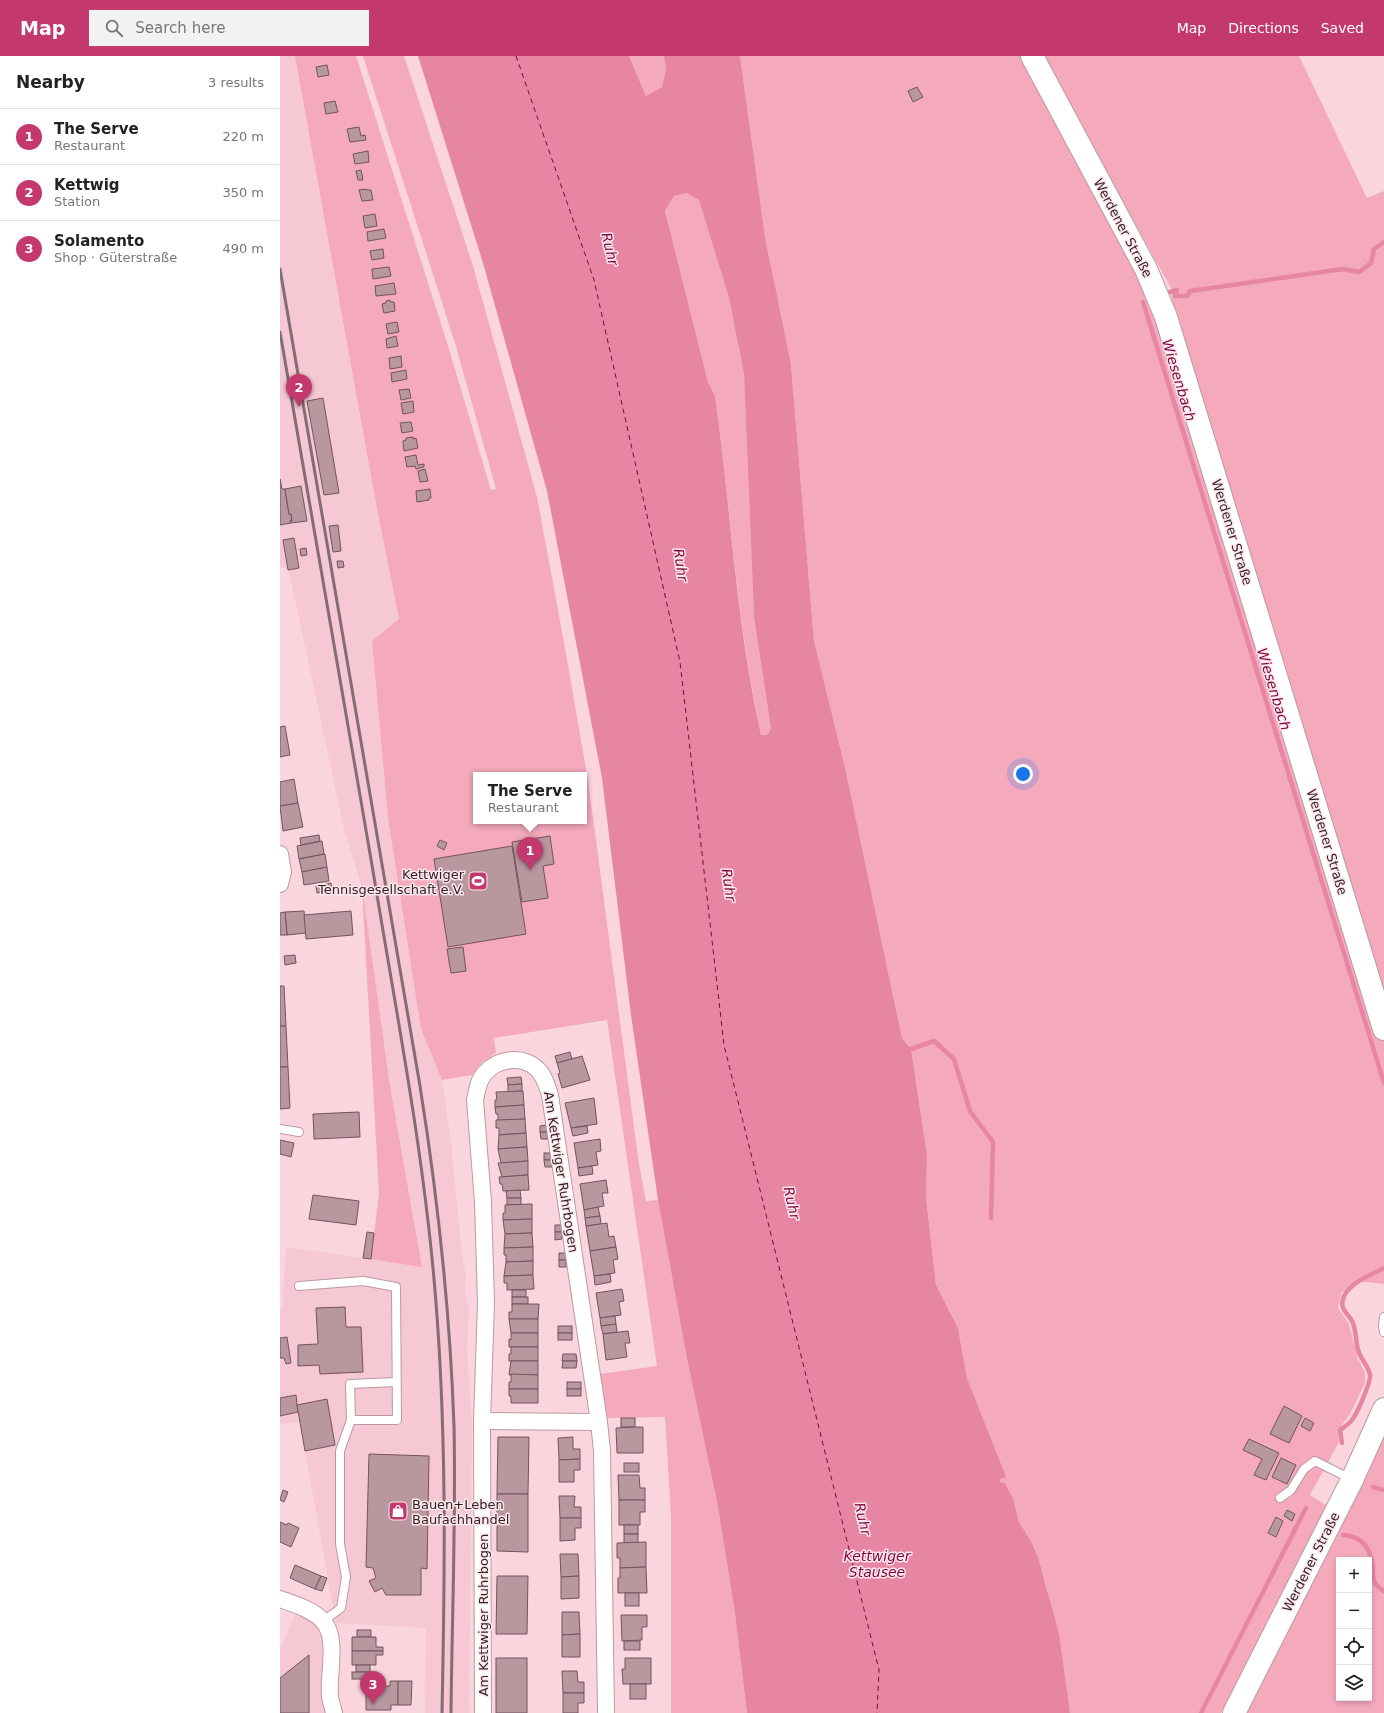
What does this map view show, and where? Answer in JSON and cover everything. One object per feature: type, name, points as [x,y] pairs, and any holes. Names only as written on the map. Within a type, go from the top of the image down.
[{"type":"main road","name":"Werdener Straße","points":[[1032,56],[1146,269],[1166,317],[1384,1028]]},
{"type":"main road","name":"Werdener Straße","points":[[1234,1713],[1352,1480],[1384,1409]]},
{"type":"street","points":[[280,854],[283,872],[280,884]]},
{"type":"street","name":"Am Kettwiger Ruhrbogen","points":[[483,1713],[482,1422],[486,1295],[483,1202],[475,1100],[478,1084],[484,1073],[504,1061],[522,1060],[536,1067],[542,1074],[550,1095],[599,1422],[602,1451],[606,1711]]},
{"type":"street","points":[[482,1422],[599,1422]]},
{"type":"street","points":[[280,1599],[311,1612],[323,1621],[330,1635],[330,1695],[334,1713]]},
{"type":"lane","points":[[280,1129],[299,1132]]},
{"type":"lane","points":[[299,1286],[363,1281],[396,1287],[396,1420],[351,1420]]},
{"type":"lane","points":[[1384,1317],[1384,1332]]},
{"type":"lane","points":[[323,1621],[341,1608],[346,1577],[340,1544],[340,1451],[351,1420],[350,1384],[396,1382]]},
{"type":"lane","points":[[1280,1498],[1291,1490],[1304,1469],[1315,1461],[1352,1480]]},
{"type":"shaded area","points":[[280,56],[295,56],[377,509],[399,620],[372,641],[388,818],[421,1029],[442,1080],[451,1143],[462,1255],[466,1277],[465,1292],[469,1308],[467,1351],[472,1424],[469,1713],[425,1713],[426,1628],[336,1623],[300,1422],[280,1424],[280,1310],[282,1309],[286,1247],[422,1266],[390,1086],[362,887],[344,829],[289,571],[280,566]]},
{"type":"shaded area","points":[[295,56],[356,56],[448,346],[491,490],[496,489],[455,343],[363,56],[404,56],[473,266],[537,497],[587,772],[473,772],[473,824],[587,824],[587,774],[639,1165],[646,1201],[658,1200],[687,1359],[718,1507],[735,1614],[747,1713],[671,1713],[671,1515],[665,1417],[607,1418],[600,1374],[657,1366],[607,1020],[494,1038],[496,1053],[482,1062],[472,1075],[442,1080],[421,1029],[388,818],[372,641],[399,619],[377,509]]},
{"type":"shaded area","points":[[629,56],[664,56],[666,69],[662,88],[646,96]]},
{"type":"shaded area","points":[[740,56],[1022,56],[1128,254],[1153,311],[1330,824],[1172,300],[1171,288],[1042,56],[1299,56],[1367,198],[1384,191],[1384,1284],[1356,1281],[1341,1293],[1338,1308],[1349,1324],[1358,1360],[1365,1372],[1365,1383],[1350,1414],[1338,1430],[1339,1442],[1310,1495],[1327,1506],[1221,1713],[1070,1713],[1047,1588],[1039,1560],[1031,1541],[1019,1522],[1015,1505],[1009,1491],[1004,1482],[1001,1483],[1000,1479],[1005,1476],[967,1378],[958,1328],[936,1285],[926,1197],[927,1155],[911,1049],[902,1038],[845,767],[814,641],[791,364],[765,237]]},
{"type":"shaded area","points":[[687,193],[699,199],[729,298],[744,374],[754,617],[771,729],[767,735],[761,735],[746,651],[715,397],[708,382],[665,211],[674,196]]},
{"type":"shaded area","points":[[362,887],[390,1086],[422,1267],[371,1259],[379,1194]]},
{"type":"shaded area","points":[[1384,1412],[1384,1713],[1240,1713]]},
{"type":"shaded area","points":[[298,1609],[322,1624],[331,1713],[280,1713],[280,1649]]},
{"type":"water","points":[[418,56],[629,56],[646,96],[662,87],[666,69],[664,56],[740,56],[765,237],[791,364],[814,641],[845,767],[902,1038],[911,1049],[927,1155],[926,1197],[936,1285],[958,1328],[967,1378],[1006,1477],[1000,1479],[1001,1483],[1004,1482],[1013,1498],[1019,1522],[1031,1541],[1039,1560],[1059,1634],[1070,1713],[747,1713],[735,1614],[718,1507],[687,1359],[658,1200],[631,1015],[602,778],[547,491],[483,263]],"holes":[[[687,193],[699,200],[729,298],[744,374],[754,617],[771,729],[767,735],[761,735],[746,651],[715,396],[708,382],[665,211],[674,196]]]},
{"type":"building","points":[[327,65],[329,75],[318,77],[316,67]]},
{"type":"building","points":[[917,87],[923,97],[913,102],[908,91]]},
{"type":"building","points":[[335,101],[338,112],[326,114],[324,103]]},
{"type":"building","points":[[359,127],[361,136],[365,135],[366,140],[350,142],[347,129]]},
{"type":"building","points":[[368,151],[369,162],[355,164],[353,154]]},
{"type":"building","points":[[361,170],[363,180],[358,180],[356,171]]},
{"type":"building","points":[[359,190],[371,190],[373,200],[362,201]]},
{"type":"building","points":[[375,214],[377,226],[365,228],[363,216]]},
{"type":"building","points":[[384,229],[386,238],[368,241],[367,232]]},
{"type":"building","points":[[383,249],[384,258],[372,260],[370,251]]},
{"type":"building","points":[[389,267],[391,276],[373,279],[372,269]]},
{"type":"building","points":[[394,283],[396,294],[376,296],[375,286]]},
{"type":"building","points":[[390,300],[390,302],[394,302],[395,311],[384,313],[382,304]]},
{"type":"building","points":[[397,322],[399,332],[388,334],[386,324]]},
{"type":"building","points":[[396,336],[398,346],[387,348],[386,339]]},
{"type":"building","points":[[401,356],[402,367],[390,369],[389,358]]},
{"type":"building","points":[[406,370],[407,379],[392,382],[391,373]]},
{"type":"building","points":[[409,389],[411,398],[401,400],[399,390]]},
{"type":"building","points":[[323,398],[339,493],[324,495],[307,401]]},
{"type":"building","points":[[413,401],[414,412],[403,414],[401,403]]},
{"type":"building","points":[[411,422],[413,431],[402,433],[400,423]]},
{"type":"building","points":[[413,437],[413,439],[416,438],[418,448],[404,451],[403,441],[406,440],[406,438]]},
{"type":"building","points":[[416,455],[418,465],[424,464],[424,467],[416,469],[415,466],[407,467],[405,457]]},
{"type":"building","points":[[425,469],[428,481],[420,482],[418,471]]},
{"type":"building","points":[[280,479],[282,489],[285,489],[289,514],[291,514],[292,521],[290,521],[291,523],[280,525]]},
{"type":"building","points":[[301,486],[307,521],[291,523],[291,514],[289,514],[285,489]]},
{"type":"building","points":[[430,489],[431,498],[429,498],[429,500],[417,502],[416,491]]},
{"type":"building","points":[[338,525],[341,551],[333,552],[329,526]]},
{"type":"building","points":[[294,538],[299,568],[288,570],[283,540]]},
{"type":"building","points":[[306,548],[307,555],[301,556],[300,549]]},
{"type":"building","points":[[337,561],[343,561],[344,567],[338,568]]},
{"type":"building","points":[[285,726],[290,755],[280,757],[280,727]]},
{"type":"building","points":[[294,779],[298,803],[280,806],[280,782]]},
{"type":"building","points":[[298,803],[303,827],[283,831],[280,806]]},
{"type":"building","points":[[319,835],[320,841],[301,845],[300,838]]},
{"type":"building","points":[[550,836],[554,864],[543,866],[548,898],[522,902],[512,842]]},
{"type":"building","points":[[440,840],[447,843],[444,850],[437,846]]},
{"type":"building","points":[[322,841],[324,854],[299,859],[297,846]]},
{"type":"building","name":"Kettwiger Tennisgesellschaft e.V.","points":[[512,846],[526,934],[448,947],[434,859]]},
{"type":"building","points":[[325,854],[327,867],[302,872],[299,859]]},
{"type":"building","points":[[327,867],[329,881],[304,885],[302,872]]},
{"type":"building","points":[[331,883],[332,890],[317,893],[316,886]]},
{"type":"building","points":[[304,911],[306,933],[287,935],[285,912]]},
{"type":"building","points":[[351,911],[353,935],[306,939],[304,915]]},
{"type":"building","points":[[285,912],[287,935],[280,935],[280,913]]},
{"type":"building","points":[[463,947],[466,971],[451,973],[447,949]]},
{"type":"building","points":[[295,955],[296,963],[285,965],[284,956]]},
{"type":"building","points":[[280,986],[284,986],[286,1026],[280,1026]]},
{"type":"building","points":[[280,1026],[286,1026],[288,1067],[280,1067]]},
{"type":"building","points":[[570,1052],[572,1059],[557,1063],[555,1056]]},
{"type":"building","points":[[582,1056],[590,1080],[562,1088],[557,1063]]},
{"type":"building","points":[[280,1067],[288,1067],[290,1108],[280,1109]]},
{"type":"building","points":[[521,1077],[522,1084],[508,1085],[507,1078]]},
{"type":"building","points":[[522,1084],[522,1091],[508,1092],[508,1085]]},
{"type":"building","points":[[523,1091],[524,1105],[495,1107],[495,1100],[497,1100],[496,1092]]},
{"type":"building","points":[[594,1098],[597,1124],[571,1128],[565,1103]]},
{"type":"building","points":[[524,1105],[525,1119],[498,1121],[498,1114],[496,1114],[495,1107]]},
{"type":"building","points":[[359,1112],[360,1137],[314,1139],[313,1114]]},
{"type":"building","points":[[525,1119],[526,1133],[499,1135],[499,1128],[496,1128],[496,1120]]},
{"type":"building","points":[[547,1125],[547,1132],[540,1132],[540,1126]]},
{"type":"building","points":[[587,1126],[588,1133],[573,1136],[571,1128]]},
{"type":"building","points":[[540,1132],[547,1132],[548,1139],[541,1139]]},
{"type":"building","points":[[526,1133],[527,1147],[498,1149],[499,1135]]},
{"type":"building","points":[[600,1139],[601,1151],[596,1152],[598,1165],[578,1168],[574,1143]]},
{"type":"building","points":[[280,1140],[294,1143],[291,1157],[280,1154]]},
{"type":"building","points":[[527,1147],[528,1161],[501,1163],[498,1149]]},
{"type":"building","points":[[544,1153],[551,1153],[551,1160],[544,1160]]},
{"type":"building","points":[[544,1160],[551,1160],[552,1167],[545,1167]]},
{"type":"building","points":[[528,1161],[528,1175],[502,1177],[498,1163]]},
{"type":"building","points":[[592,1166],[593,1174],[579,1176],[578,1168]]},
{"type":"building","points":[[528,1175],[529,1190],[503,1191],[499,1177]]},
{"type":"building","points":[[606,1180],[608,1193],[602,1193],[604,1206],[584,1210],[580,1184]]},
{"type":"building","points":[[520,1190],[521,1198],[507,1198],[506,1191]]},
{"type":"building","points":[[313,1195],[359,1201],[356,1225],[309,1219]]},
{"type":"building","points":[[507,1198],[521,1198],[521,1205],[507,1205]]},
{"type":"building","points":[[532,1204],[532,1219],[503,1220],[505,1205]]},
{"type":"building","points":[[598,1207],[600,1216],[585,1218],[584,1210]]},
{"type":"building","points":[[600,1216],[601,1224],[586,1226],[585,1218]]},
{"type":"building","points":[[532,1219],[532,1233],[505,1234],[503,1220]]},
{"type":"building","points":[[607,1223],[609,1237],[614,1236],[616,1247],[590,1251],[586,1226]]},
{"type":"building","points":[[555,1225],[562,1225],[562,1232],[555,1232]]},
{"type":"building","points":[[367,1232],[374,1233],[371,1259],[363,1258]]},
{"type":"building","points":[[555,1232],[562,1232],[562,1239],[555,1240]]},
{"type":"building","points":[[532,1233],[533,1247],[504,1248],[505,1234]]},
{"type":"building","points":[[533,1247],[533,1261],[506,1262],[504,1248]]},
{"type":"building","points":[[616,1247],[618,1259],[613,1260],[615,1273],[594,1276],[590,1251]]},
{"type":"building","points":[[559,1253],[566,1253],[566,1260],[559,1260]]},
{"type":"building","points":[[559,1260],[566,1260],[566,1267],[559,1267]]},
{"type":"building","points":[[533,1261],[533,1275],[504,1276],[506,1262]]},
{"type":"building","points":[[610,1274],[611,1282],[595,1285],[594,1276]]},
{"type":"building","points":[[533,1275],[534,1289],[507,1290],[507,1283],[504,1283],[504,1276]]},
{"type":"building","points":[[622,1289],[624,1301],[619,1302],[621,1315],[600,1318],[596,1293]]},
{"type":"building","points":[[512,1290],[526,1290],[526,1297],[512,1297]]},
{"type":"building","points":[[512,1297],[528,1297],[528,1304],[512,1304]]},
{"type":"building","points":[[512,1304],[539,1304],[538,1319],[509,1319],[509,1312],[512,1312]]},
{"type":"building","points":[[345,1307],[346,1327],[361,1327],[363,1372],[320,1374],[319,1365],[298,1366],[298,1345],[318,1344],[316,1308]]},
{"type":"building","points":[[615,1316],[616,1324],[601,1326],[600,1318]]},
{"type":"building","points":[[509,1319],[538,1319],[538,1333],[511,1333]]},
{"type":"building","points":[[616,1324],[617,1332],[603,1334],[601,1326]]},
{"type":"building","points":[[558,1326],[572,1326],[572,1333],[558,1333]]},
{"type":"building","points":[[628,1331],[630,1343],[625,1343],[627,1357],[606,1360],[603,1334]]},
{"type":"building","points":[[511,1333],[538,1333],[538,1347],[509,1347]]},
{"type":"building","points":[[558,1333],[572,1333],[572,1340],[558,1340]]},
{"type":"building","points":[[287,1337],[291,1363],[286,1364],[284,1358],[280,1358],[280,1338]]},
{"type":"building","points":[[511,1347],[538,1347],[538,1361],[509,1361]]},
{"type":"building","points":[[563,1354],[576,1354],[577,1361],[562,1361]]},
{"type":"building","points":[[511,1361],[538,1361],[538,1375],[509,1375]]},
{"type":"building","points":[[563,1361],[577,1361],[576,1368],[562,1368]]},
{"type":"building","points":[[511,1374],[538,1375],[538,1389],[509,1389]]},
{"type":"building","points":[[567,1382],[581,1382],[581,1389],[567,1389]]},
{"type":"building","points":[[509,1389],[538,1389],[538,1403],[511,1403]]},
{"type":"building","points":[[567,1389],[581,1389],[581,1396],[567,1396]]},
{"type":"building","points":[[296,1395],[298,1412],[280,1416],[280,1398]]},
{"type":"building","points":[[327,1399],[335,1445],[305,1451],[297,1405]]},
{"type":"building","points":[[1284,1406],[1302,1416],[1289,1443],[1270,1434]]},
{"type":"building","points":[[621,1418],[635,1418],[635,1427],[621,1427]]},
{"type":"building","points":[[1305,1418],[1314,1423],[1310,1431],[1301,1426]]},
{"type":"building","points":[[643,1427],[643,1453],[617,1453],[616,1428]]},
{"type":"building","points":[[498,1437],[529,1437],[528,1494],[497,1494]]},
{"type":"building","points":[[573,1437],[573,1449],[580,1449],[580,1459],[559,1460],[558,1438]]},
{"type":"building","points":[[1249,1439],[1279,1453],[1266,1480],[1254,1475],[1262,1459],[1243,1450]]},
{"type":"building","name":"Bauen+Leben Baufachhandel","points":[[369,1454],[429,1456],[427,1569],[421,1568],[421,1595],[386,1595],[382,1588],[375,1592],[369,1581],[376,1578],[373,1568],[366,1567]]},
{"type":"building","points":[[1281,1458],[1296,1465],[1287,1484],[1272,1477]]},
{"type":"building","points":[[580,1459],[580,1470],[574,1470],[574,1482],[559,1482],[559,1460]]},
{"type":"building","points":[[624,1463],[639,1463],[639,1472],[624,1472]]},
{"type":"building","points":[[618,1475],[639,1475],[640,1488],[645,1488],[645,1500],[619,1500]]},
{"type":"building","points":[[283,1490],[288,1492],[284,1502],[280,1500]]},
{"type":"building","points":[[497,1494],[528,1494],[528,1552],[497,1551]]},
{"type":"building","points":[[559,1496],[575,1496],[574,1507],[581,1507],[581,1518],[560,1518]]},
{"type":"building","points":[[619,1500],[645,1500],[645,1512],[640,1512],[640,1525],[619,1525]]},
{"type":"building","points":[[1287,1510],[1295,1514],[1292,1521],[1284,1516]]},
{"type":"building","points":[[1276,1517],[1283,1521],[1276,1537],[1268,1533]]},
{"type":"building","points":[[560,1518],[581,1518],[581,1528],[575,1528],[575,1540],[560,1541]]},
{"type":"building","points":[[280,1522],[287,1525],[288,1523],[299,1528],[291,1547],[280,1542]]},
{"type":"building","points":[[624,1525],[638,1525],[638,1534],[624,1534]]},
{"type":"building","points":[[624,1534],[638,1534],[638,1543],[624,1543]]},
{"type":"building","points":[[646,1542],[646,1567],[620,1568],[620,1558],[617,1558],[617,1543]]},
{"type":"building","points":[[560,1554],[578,1554],[579,1576],[561,1577]]},
{"type":"building","points":[[295,1565],[321,1576],[315,1589],[290,1578]]},
{"type":"building","points":[[646,1567],[647,1593],[618,1593],[620,1568]]},
{"type":"building","points":[[321,1576],[327,1578],[322,1591],[315,1589]]},
{"type":"building","points":[[497,1576],[528,1576],[527,1634],[496,1634]]},
{"type":"building","points":[[579,1576],[579,1598],[561,1599],[561,1577]]},
{"type":"building","points":[[625,1593],[639,1593],[639,1606],[625,1606]]},
{"type":"building","points":[[562,1612],[579,1612],[580,1634],[562,1635]]},
{"type":"building","points":[[621,1615],[647,1615],[647,1627],[642,1627],[642,1640],[622,1641]]},
{"type":"building","points":[[357,1630],[371,1630],[371,1637],[357,1637]]},
{"type":"building","points":[[580,1634],[580,1657],[562,1657],[562,1635]]},
{"type":"building","points":[[352,1637],[376,1637],[376,1647],[383,1647],[383,1651],[352,1651]]},
{"type":"building","points":[[624,1641],[640,1641],[640,1650],[624,1650]]},
{"type":"building","points":[[352,1651],[383,1651],[383,1655],[376,1655],[376,1665],[352,1665]]},
{"type":"building","points":[[309,1655],[309,1713],[280,1713],[280,1678]]},
{"type":"building","points":[[496,1658],[527,1658],[527,1713],[496,1713]]},
{"type":"building","points":[[625,1658],[651,1658],[651,1684],[623,1684],[622,1669],[625,1669]]},
{"type":"building","points":[[356,1665],[370,1665],[370,1672],[356,1672]]},
{"type":"building","points":[[562,1671],[577,1671],[578,1682],[584,1682],[584,1693],[563,1693]]},
{"type":"building","points":[[352,1672],[366,1672],[366,1679],[352,1679]]},
{"type":"building","points":[[390,1681],[398,1681],[398,1705],[391,1705],[391,1710],[366,1710],[366,1686],[390,1686]]},
{"type":"building","points":[[398,1681],[412,1681],[411,1705],[398,1705]]},
{"type":"building","points":[[630,1684],[646,1684],[646,1699],[630,1699]]},
{"type":"building","points":[[563,1693],[584,1693],[584,1703],[578,1703],[578,1713],[563,1713]]},
{"type":"waterway","name":"Wiesenbach","points":[[1170,292],[1177,290],[1175,296],[1187,296],[1190,291],[1343,269],[1359,272],[1371,263],[1374,249],[1384,242]]},
{"type":"waterway","name":"Wiesenbach","points":[[1143,302],[1384,1083]]},
{"type":"waterway","points":[[911,1049],[934,1041],[954,1059],[970,1111],[993,1142],[991,1218]]},
{"type":"waterway","points":[[1342,1443],[1340,1430],[1354,1417],[1370,1379],[1368,1368],[1359,1354],[1353,1323],[1343,1308],[1342,1301],[1347,1291],[1356,1283],[1384,1268]]},
{"type":"waterway","points":[[1373,1487],[1384,1490]]},
{"type":"waterway","points":[[1201,1713],[1306,1508]]},
{"type":"waterway","points":[[1343,1535],[1353,1537],[1361,1541],[1367,1548],[1372,1562],[1374,1580],[1376,1584],[1384,1591]]},
{"type":"ferry route","points":[[516,56],[594,280],[680,662],[724,1045],[879,1670],[877,1713]]},
{"type":"railway","points":[[280,269],[420,1086],[438,1213],[450,1341],[454,1426],[451,1713]]},
{"type":"railway","points":[[280,332],[416,1128],[429,1228],[438,1333],[443,1441],[444,1604],[442,1713]]},
{"type":"place","name":"Kettwig","points":[[299,407]]},
{"type":"place","name":"The Serve","points":[[530,870]]},
{"type":"place","name":"Kettwiger Tennisgesellschaft e.V.","points":[[478,881]]},
{"type":"place","name":"Bauen+Leben Baufachhandel","points":[[398,1511]]},
{"type":"place","name":"Solamento","points":[[373,1704]]},
{"type":"water label","name":"Ruhr","points":[[610,249]]},
{"type":"water label","name":"Ruhr","points":[[681,565]]},
{"type":"water label","name":"Ruhr","points":[[729,885]]},
{"type":"water label","name":"Ruhr","points":[[792,1203]]},
{"type":"water label","name":"Ruhr","points":[[863,1519]]},
{"type":"water label","name":"Kettwiger Stausee","points":[[877,1564]]}]
